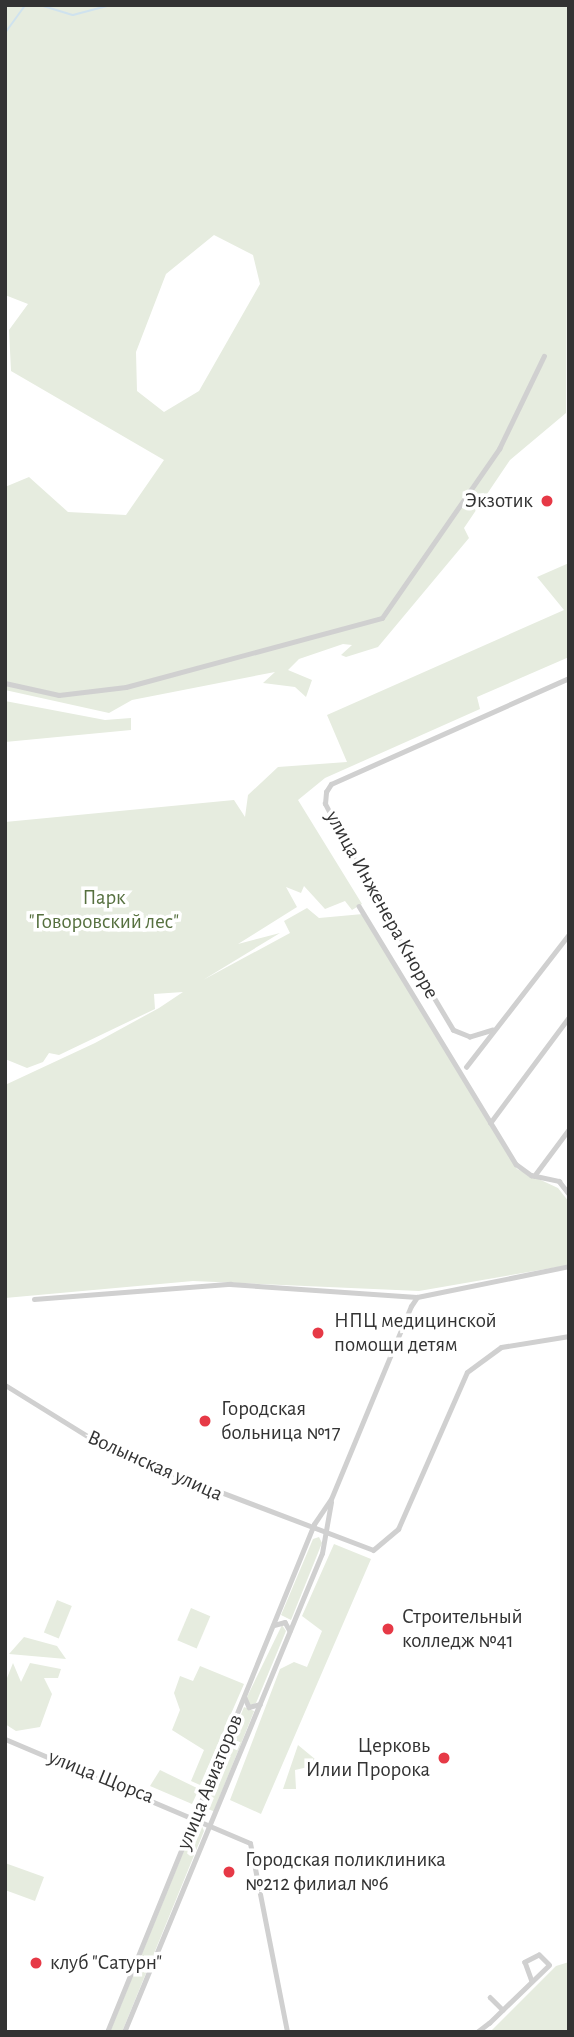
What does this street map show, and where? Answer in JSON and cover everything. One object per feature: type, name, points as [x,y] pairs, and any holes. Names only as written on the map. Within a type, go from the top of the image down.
[{"type":"street","points":[[5,683],[59,695],[126,687],[382,618],[499,449],[544,356]]},
{"type":"street","name":"улица Инженера Кнорре","points":[[493,1030],[470,1037],[453,1030],[376,901],[325,804],[326,792],[331,784],[569,678]]},
{"type":"street","points":[[359,906],[516,1164],[534,1176],[559,1181],[569,1194]]},
{"type":"street","points":[[466,1067],[569,934]]},
{"type":"street","points":[[490,1123],[569,1017]]},
{"type":"street","points":[[534,1176],[569,1129]]},
{"type":"street","points":[[34,1299],[230,1284],[417,1297],[569,1265]]},
{"type":"street","name":"улица Авиаторов","points":[[107,2032],[273,1625],[313,1531],[331,1499],[417,1297]]},
{"type":"street","points":[[313,1531],[365,1551],[392,1540],[467,1372],[501,1347],[569,1336]]},
{"type":"street","name":"Волынская улица","points":[[5,1385],[98,1444],[313,1531]]},
{"type":"street","name":"улица Авиаторов","points":[[124,2032],[212,1823],[327,1537],[331,1499]]},
{"type":"street","points":[[273,1625],[285,1622],[290,1632]]},
{"type":"street","points":[[244,1697],[249,1707],[260,1704]]},
{"type":"street","name":"улица Щорса","points":[[5,1739],[196,1816],[253,1847],[287,2032]]},
{"type":"street","points":[[477,2032],[503,2010],[549,1965],[538,1955],[525,1962],[532,1981]]},
{"type":"street","points":[[490,1997],[503,2010]]},
{"type":"green space","points":[[5,5],[569,5],[566,413],[510,460],[464,528],[469,538],[378,647],[346,657],[341,655],[352,645],[343,644],[299,659],[288,670],[312,680],[306,697],[295,687],[263,683],[275,672],[132,700],[109,713],[5,690],[5,487],[29,477],[68,512],[126,515],[164,460],[11,371],[9,330],[28,304],[5,295]],"holes":[[[214,235],[253,255],[260,284],[199,391],[164,412],[137,391],[136,352],[166,274]]]},
{"type":"green space","name":"Парк \"Говоровский лес\"","points":[[569,563],[569,657],[477,697],[480,709],[325,778],[298,800],[362,904],[352,910],[345,901],[325,909],[304,886],[301,893],[286,887],[297,907],[238,944],[280,933],[203,980],[290,933],[284,921],[307,908],[319,918],[363,914],[517,1169],[558,1188],[569,1202],[569,1265],[419,1291],[193,1281],[5,1298],[5,1085],[95,1043],[159,1008],[183,992],[154,994],[155,1009],[59,1055],[49,1053],[43,1062],[27,1068],[5,1059],[5,822],[234,800],[245,817],[248,795],[278,767],[347,762],[327,715],[564,610],[537,577]]},
{"type":"green space","points":[[5,701],[105,720],[131,718],[131,730],[5,742]]},
{"type":"green space","points":[[319,1537],[322,1543],[291,1620],[281,1615],[313,1539]]},
{"type":"green space","points":[[334,1544],[371,1559],[261,1814],[230,1800],[280,1669],[294,1662],[307,1667],[322,1631],[302,1616]]},
{"type":"green space","points":[[57,1600],[72,1606],[59,1638],[44,1632]]},
{"type":"green space","points":[[191,1608],[210,1616],[197,1648],[177,1640]]},
{"type":"green space","points":[[282,1625],[286,1631],[256,1703],[250,1705],[246,1699]]},
{"type":"green space","points":[[24,1637],[57,1646],[66,1659],[9,1654]]},
{"type":"green space","points":[[13,1663],[21,1682],[30,1663],[61,1669],[58,1678],[44,1678],[52,1694],[40,1727],[16,1731],[5,1724],[5,1683]]},
{"type":"green space","points":[[200,1666],[244,1684],[200,1785],[191,1781],[204,1750],[172,1730],[180,1710],[174,1693],[180,1676],[193,1681]]},
{"type":"green space","points":[[244,1707],[254,1711],[214,1811],[204,1807]]},
{"type":"green space","points":[[298,1745],[321,1764],[295,1770],[296,1789],[283,1789]]},
{"type":"green space","points":[[160,1770],[199,1789],[192,1804],[150,1786]]},
{"type":"green space","points":[[201,1824],[204,1831],[122,2032],[110,2032],[194,1826]]},
{"type":"green space","points":[[5,1863],[44,1877],[35,1901],[5,1890]]},
{"type":"green space","points":[[569,1962],[569,2032],[490,2032],[556,1966]]},
{"type":"waterway","points":[[5,33],[25,5]]},
{"type":"waterway","points":[[40,5],[73,15],[110,5]]},
{"type":"place","name":"Экзотик","points":[[547,501]]},
{"type":"place","name":"НПЦ медицинской помощи детям","points":[[318,1333]]},
{"type":"place","name":"Городская больница №17","points":[[205,1421]]},
{"type":"place","name":"Строительный колледж №41","points":[[388,1629]]},
{"type":"place","name":"Церковь Илии Пророка","points":[[444,1758]]},
{"type":"place","name":"Городская поликлиника №212 филиал №6","points":[[229,1872]]},
{"type":"place","name":"клуб \"Сатурн\"","points":[[36,1963]]}]
